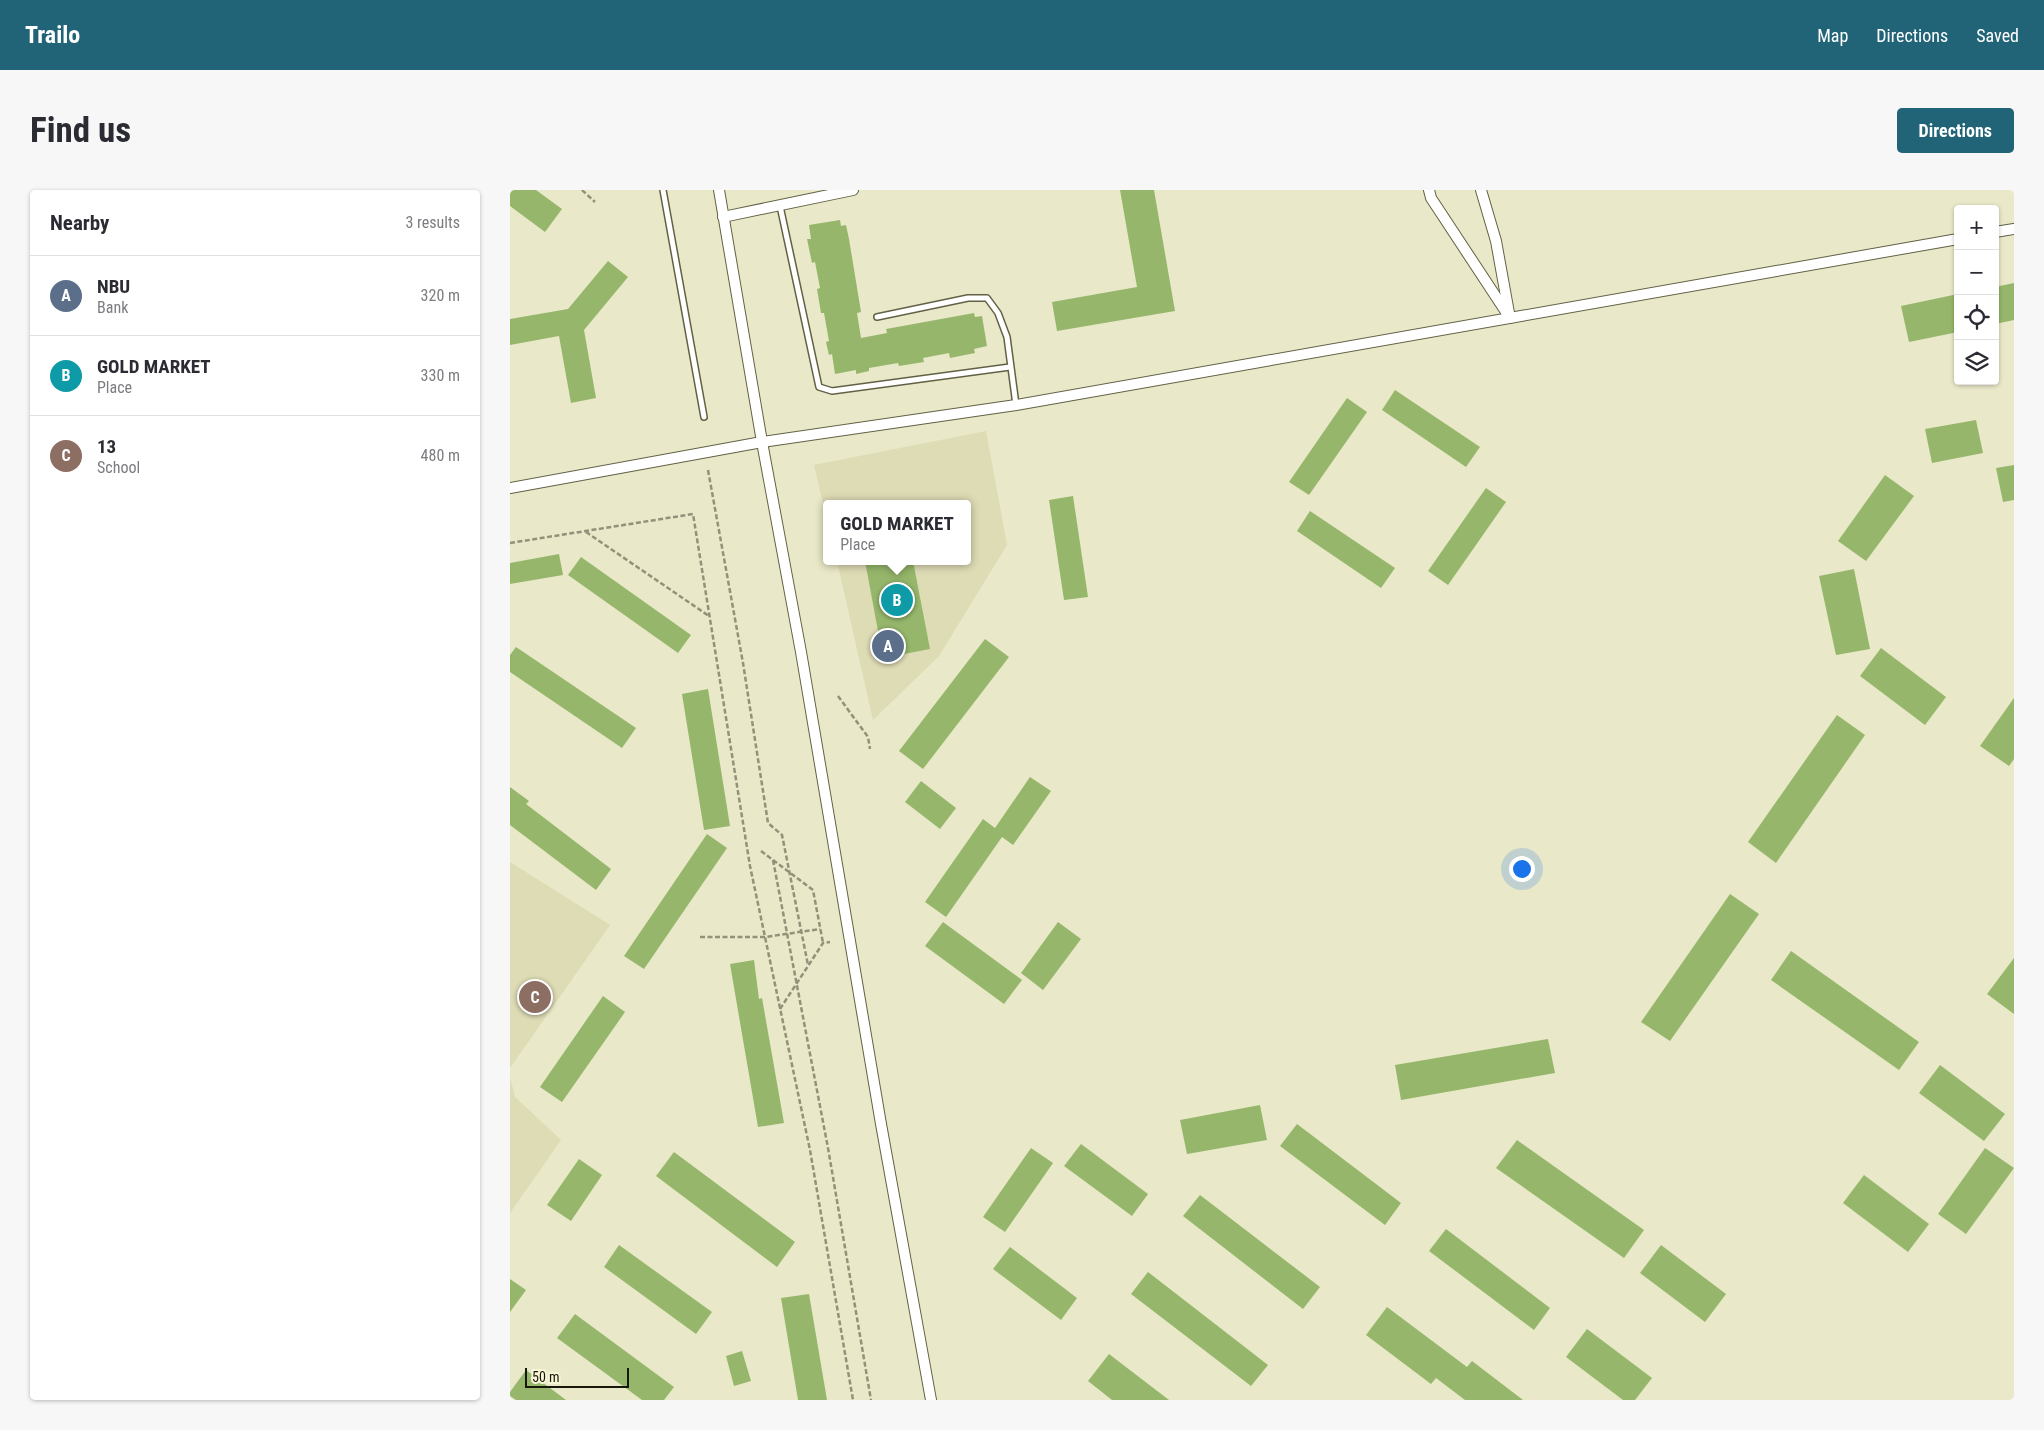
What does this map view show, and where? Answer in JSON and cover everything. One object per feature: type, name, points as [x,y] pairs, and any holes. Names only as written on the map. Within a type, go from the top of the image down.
[{"type":"street","points":[[718,190],[801,652],[879,1114],[931,1400]]},
{"type":"street","points":[[723,217],[853,190]]},
{"type":"street","points":[[1429,190],[1431,198],[1510,318]]},
{"type":"street","points":[[1481,190],[1496,241],[1510,318]]},
{"type":"street","points":[[1999,231],[2014,229]]},
{"type":"street","points":[[510,488],[762,442],[1016,405],[1954,240]]},
{"type":"lane","points":[[663,190],[704,417]]},
{"type":"lane","points":[[779,205],[819,387],[832,391],[1010,367]]},
{"type":"lane","points":[[877,317],[968,298],[987,298],[998,313],[1007,337],[1016,405]]},
{"type":"path","points":[[582,190],[595,202]]},
{"type":"path","points":[[708,470],[743,663],[768,823],[782,835],[808,965]]},
{"type":"path","points":[[510,543],[693,514],[750,866],[810,1150],[853,1400]]},
{"type":"path","points":[[584,531],[710,617]]},
{"type":"path","points":[[838,696],[868,736],[870,748]]},
{"type":"path","points":[[761,851],[813,890],[823,943],[780,1009]]},
{"type":"path","points":[[773,860],[828,1148],[871,1400]]},
{"type":"path","points":[[700,937],[765,937],[820,929]]},
{"type":"path","points":[[823,943],[830,942]]},
{"type":"shaded area","points":[[986,431],[1007,545],[939,656],[873,720],[838,565],[971,565],[971,500],[823,500],[823,503],[814,465]]},
{"type":"shaded area","points":[[510,862],[610,925],[510,1068]]},
{"type":"shaded area","points":[[510,1077],[515,1097],[561,1140],[510,1213]]},
{"type":"building","points":[[510,190],[536,190],[562,209],[545,232],[510,206]]},
{"type":"building","points":[[1120,190],[1154,190],[1175,311],[1057,331],[1052,302],[1137,287]]},
{"type":"building","points":[[840,220],[841,226],[846,225],[849,239],[861,312],[857,313],[861,338],[887,333],[886,329],[974,313],[975,317],[982,316],[987,346],[974,349],[975,353],[950,358],[949,353],[923,358],[924,362],[899,366],[898,363],[869,368],[869,371],[856,374],[856,370],[835,374],[832,354],[829,355],[826,342],[829,341],[824,313],[821,313],[817,289],[820,288],[815,262],[812,263],[807,239],[811,239],[809,225]]},
{"type":"building","points":[[608,261],[628,277],[584,330],[596,398],[571,403],[559,336],[510,345],[510,319],[568,309]]},
{"type":"building","points":[[2014,283],[2014,320],[1999,323],[1999,286]]},
{"type":"building","points":[[1954,295],[1954,333],[1909,342],[1901,306]]},
{"type":"building","points":[[1395,390],[1480,447],[1466,467],[1382,410]]},
{"type":"building","points":[[1347,398],[1367,412],[1309,495],[1289,482]]},
{"type":"building","points":[[1976,420],[1983,453],[1932,463],[1925,429]]},
{"type":"building","points":[[2014,465],[2014,500],[2003,502],[1996,468]]},
{"type":"building","points":[[1885,475],[1914,496],[1866,561],[1838,541]]},
{"type":"building","points":[[1486,488],[1506,502],[1448,585],[1428,571]]},
{"type":"building","points":[[1073,496],[1088,597],[1064,600],[1049,500]]},
{"type":"building","points":[[1310,511],[1395,568],[1381,588],[1297,531]]},
{"type":"building","points":[[559,554],[563,575],[510,584],[510,563]]},
{"type":"building","points":[[581,557],[691,635],[678,653],[568,575]]},
{"type":"building","points":[[866,565],[914,565],[930,649],[883,658]]},
{"type":"building","points":[[1854,569],[1870,649],[1836,655],[1819,576]]},
{"type":"building","points":[[985,639],[1009,657],[923,769],[899,751]]},
{"type":"building","points":[[516,647],[636,728],[622,748],[510,672],[510,655]]},
{"type":"building","points":[[1881,648],[1946,697],[1925,725],[1860,676]]},
{"type":"building","points":[[708,689],[730,826],[704,830],[682,694]]},
{"type":"building","points":[[2014,698],[2014,759],[2009,766],[1980,746]]},
{"type":"building","points":[[1837,715],[1865,735],[1776,863],[1748,842]]},
{"type":"building","points":[[1030,777],[1051,791],[1013,845],[1002,837],[946,917],[925,902],[983,819],[995,828]]},
{"type":"building","points":[[921,781],[956,808],[940,829],[905,802]]},
{"type":"building","points":[[510,787],[529,801],[526,804],[611,869],[596,890],[510,825]]},
{"type":"building","points":[[707,834],[727,848],[644,969],[624,956]]},
{"type":"building","points":[[1730,894],[1759,914],[1670,1041],[1641,1022]]},
{"type":"building","points":[[943,922],[1022,980],[1004,1004],[925,946]]},
{"type":"building","points":[[1058,922],[1081,939],[1043,990],[1021,973]]},
{"type":"building","points":[[1791,951],[1919,1042],[1899,1070],[1771,980]]},
{"type":"building","points":[[2014,958],[2014,1014],[1987,994]]},
{"type":"building","points":[[754,960],[759,999],[762,998],[784,1123],[758,1127],[730,964]]},
{"type":"building","points":[[603,996],[625,1012],[562,1102],[540,1087]]},
{"type":"building","points":[[1548,1039],[1555,1073],[1401,1100],[1395,1065]]},
{"type":"building","points":[[1940,1065],[2005,1114],[1984,1141],[1919,1093]]},
{"type":"building","points":[[1260,1105],[1267,1140],[1187,1154],[1180,1120]]},
{"type":"building","points":[[1297,1124],[1401,1203],[1385,1225],[1280,1146]]},
{"type":"building","points":[[1517,1140],[1644,1230],[1624,1258],[1496,1168]]},
{"type":"building","points":[[1081,1144],[1148,1194],[1132,1216],[1064,1166]]},
{"type":"building","points":[[1031,1148],[1053,1163],[1005,1232],[983,1217]]},
{"type":"building","points":[[1985,1148],[2014,1168],[1966,1234],[1938,1214]]},
{"type":"building","points":[[674,1152],[795,1242],[777,1267],[656,1176]]},
{"type":"building","points":[[579,1159],[602,1175],[571,1221],[547,1205]]},
{"type":"building","points":[[1864,1175],[1929,1224],[1908,1252],[1843,1203]]},
{"type":"building","points":[[1200,1195],[1320,1287],[1303,1309],[1183,1216]]},
{"type":"building","points":[[1446,1229],[1550,1308],[1534,1330],[1429,1251]]},
{"type":"building","points":[[619,1245],[712,1312],[696,1334],[604,1267]]},
{"type":"building","points":[[1661,1245],[1726,1294],[1705,1322],[1640,1273]]},
{"type":"building","points":[[1010,1247],[1077,1298],[1061,1320],[993,1269]]},
{"type":"building","points":[[1148,1272],[1268,1365],[1251,1386],[1131,1294]]},
{"type":"building","points":[[510,1279],[526,1290],[510,1312]]},
{"type":"building","points":[[809,1294],[827,1400],[798,1400],[781,1298]]},
{"type":"building","points":[[1387,1307],[1467,1367],[1472,1361],[1523,1400],[1465,1400],[1436,1378],[1431,1384],[1366,1335]]},
{"type":"building","points":[[575,1314],[674,1387],[664,1400],[642,1400],[557,1338]]},
{"type":"building","points":[[1587,1329],[1652,1378],[1635,1400],[1623,1400],[1566,1357]]},
{"type":"building","points":[[742,1351],[751,1381],[734,1386],[726,1356]]},
{"type":"building","points":[[1109,1354],[1169,1400],[1112,1400],[1088,1381]]},
{"type":"building","points":[[526,1370],[566,1400],[516,1400],[510,1396],[510,1392]]},
{"type":"place","name":"GOLD MARKET","points":[[897,600]]},
{"type":"place","name":"NBU","points":[[888,646]]},
{"type":"place","name":"13","points":[[535,997]]}]
